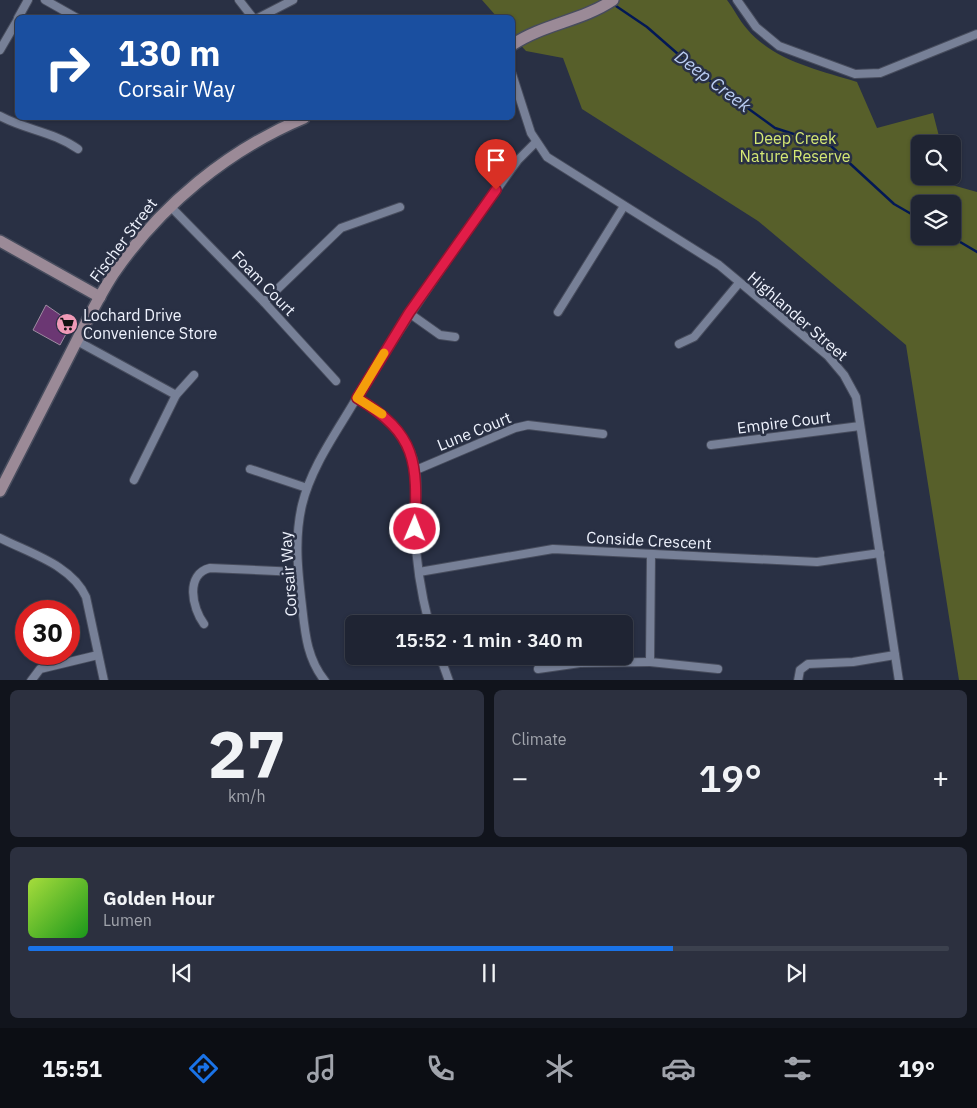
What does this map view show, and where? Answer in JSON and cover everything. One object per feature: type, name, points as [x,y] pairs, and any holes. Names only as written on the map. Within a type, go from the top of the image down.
[{"type":"street","points":[[20,15],[28,0]]},
{"type":"street","points":[[45,0],[72,15]]},
{"type":"street","points":[[239,0],[251,15]]},
{"type":"street","points":[[264,15],[293,0]]},
{"type":"street","points":[[737,0],[756,27],[779,46],[855,74],[880,73],[977,34]]},
{"type":"street","points":[[515,43],[528,35],[575,19],[609,2]]},
{"type":"street","points":[[1,46],[15,23]]},
{"type":"street","name":"Highlander Street","points":[[515,82],[536,142],[547,157],[718,265],[836,365],[854,391],[899,680]]},
{"type":"street","points":[[0,116],[24,127],[63,138],[78,149]]},
{"type":"street","name":"Fischer Street","points":[[0,491],[100,297],[131,251],[170,206],[244,148],[297,120]]},
{"type":"street","name":"Corsair Way","points":[[325,680],[315,667],[308,647],[298,572],[298,524],[313,472],[409,313],[518,160],[536,142]]},
{"type":"street","name":"Foam Court","points":[[170,206],[264,302],[336,381]]},
{"type":"street","points":[[558,312],[624,206]]},
{"type":"street","points":[[264,302],[341,228],[400,207]]},
{"type":"street","points":[[0,240],[100,297]]},
{"type":"street","points":[[679,344],[694,337],[739,283]]},
{"type":"street","points":[[409,313],[440,335],[455,337]]},
{"type":"street","points":[[77,341],[176,395]]},
{"type":"street","points":[[134,480],[176,395],[194,375]]},
{"type":"street","points":[[357,398],[380,412],[393,425],[409,450],[416,470],[415,529],[419,572],[427,615]]},
{"type":"street","name":"Lune Court","points":[[416,470],[515,428],[528,425],[603,434]]},
{"type":"street","name":"Empire Court","points":[[711,445],[860,426]]},
{"type":"street","points":[[250,469],[307,488]]},
{"type":"street","points":[[0,538],[74,578],[86,597],[104,680]]},
{"type":"street","name":"Conside Crescent","points":[[419,572],[553,549],[818,562],[880,553]]},
{"type":"street","points":[[650,662],[651,554]]},
{"type":"street","points":[[204,624],[197,616],[193,591],[195,579],[204,569],[298,572]]},
{"type":"street","points":[[31,680],[40,669],[48,666],[98,655]]},
{"type":"street","points":[[798,680],[800,670],[808,664],[853,662],[895,655]]},
{"type":"street","points":[[538,669],[580,662],[650,662],[718,669]]},
{"type":"street","points":[[443,665],[449,680]]},
{"type":"green space","name":"Deep Creek Nature Reserve","points":[[482,0],[727,0],[747,29],[770,49],[798,63],[857,82],[877,128],[933,113],[939,135],[911,135],[911,185],[952,185],[977,192],[977,680],[959,680],[906,345],[758,221],[582,109],[563,58],[526,51],[515,39],[515,15],[495,15]]},
{"type":"building","points":[[46,305],[72,323],[60,345],[33,330]]},
{"type":"waterway","name":"Deep Creek","points":[[613,4],[647,27],[702,75],[775,128],[831,146],[894,204],[911,214]]},
{"type":"waterway","name":"Deep Creek","points":[[961,243],[977,252]]},
{"type":"slow traffic","points":[[382,414],[357,398],[384,353]]},
{"type":"place","name":"Lochard Drive Convenience Store","points":[[67,324]]},
{"type":"route","points":[[415,529],[416,470],[409,450],[389,420],[372,406],[357,398],[433,277],[496,190]]}]
